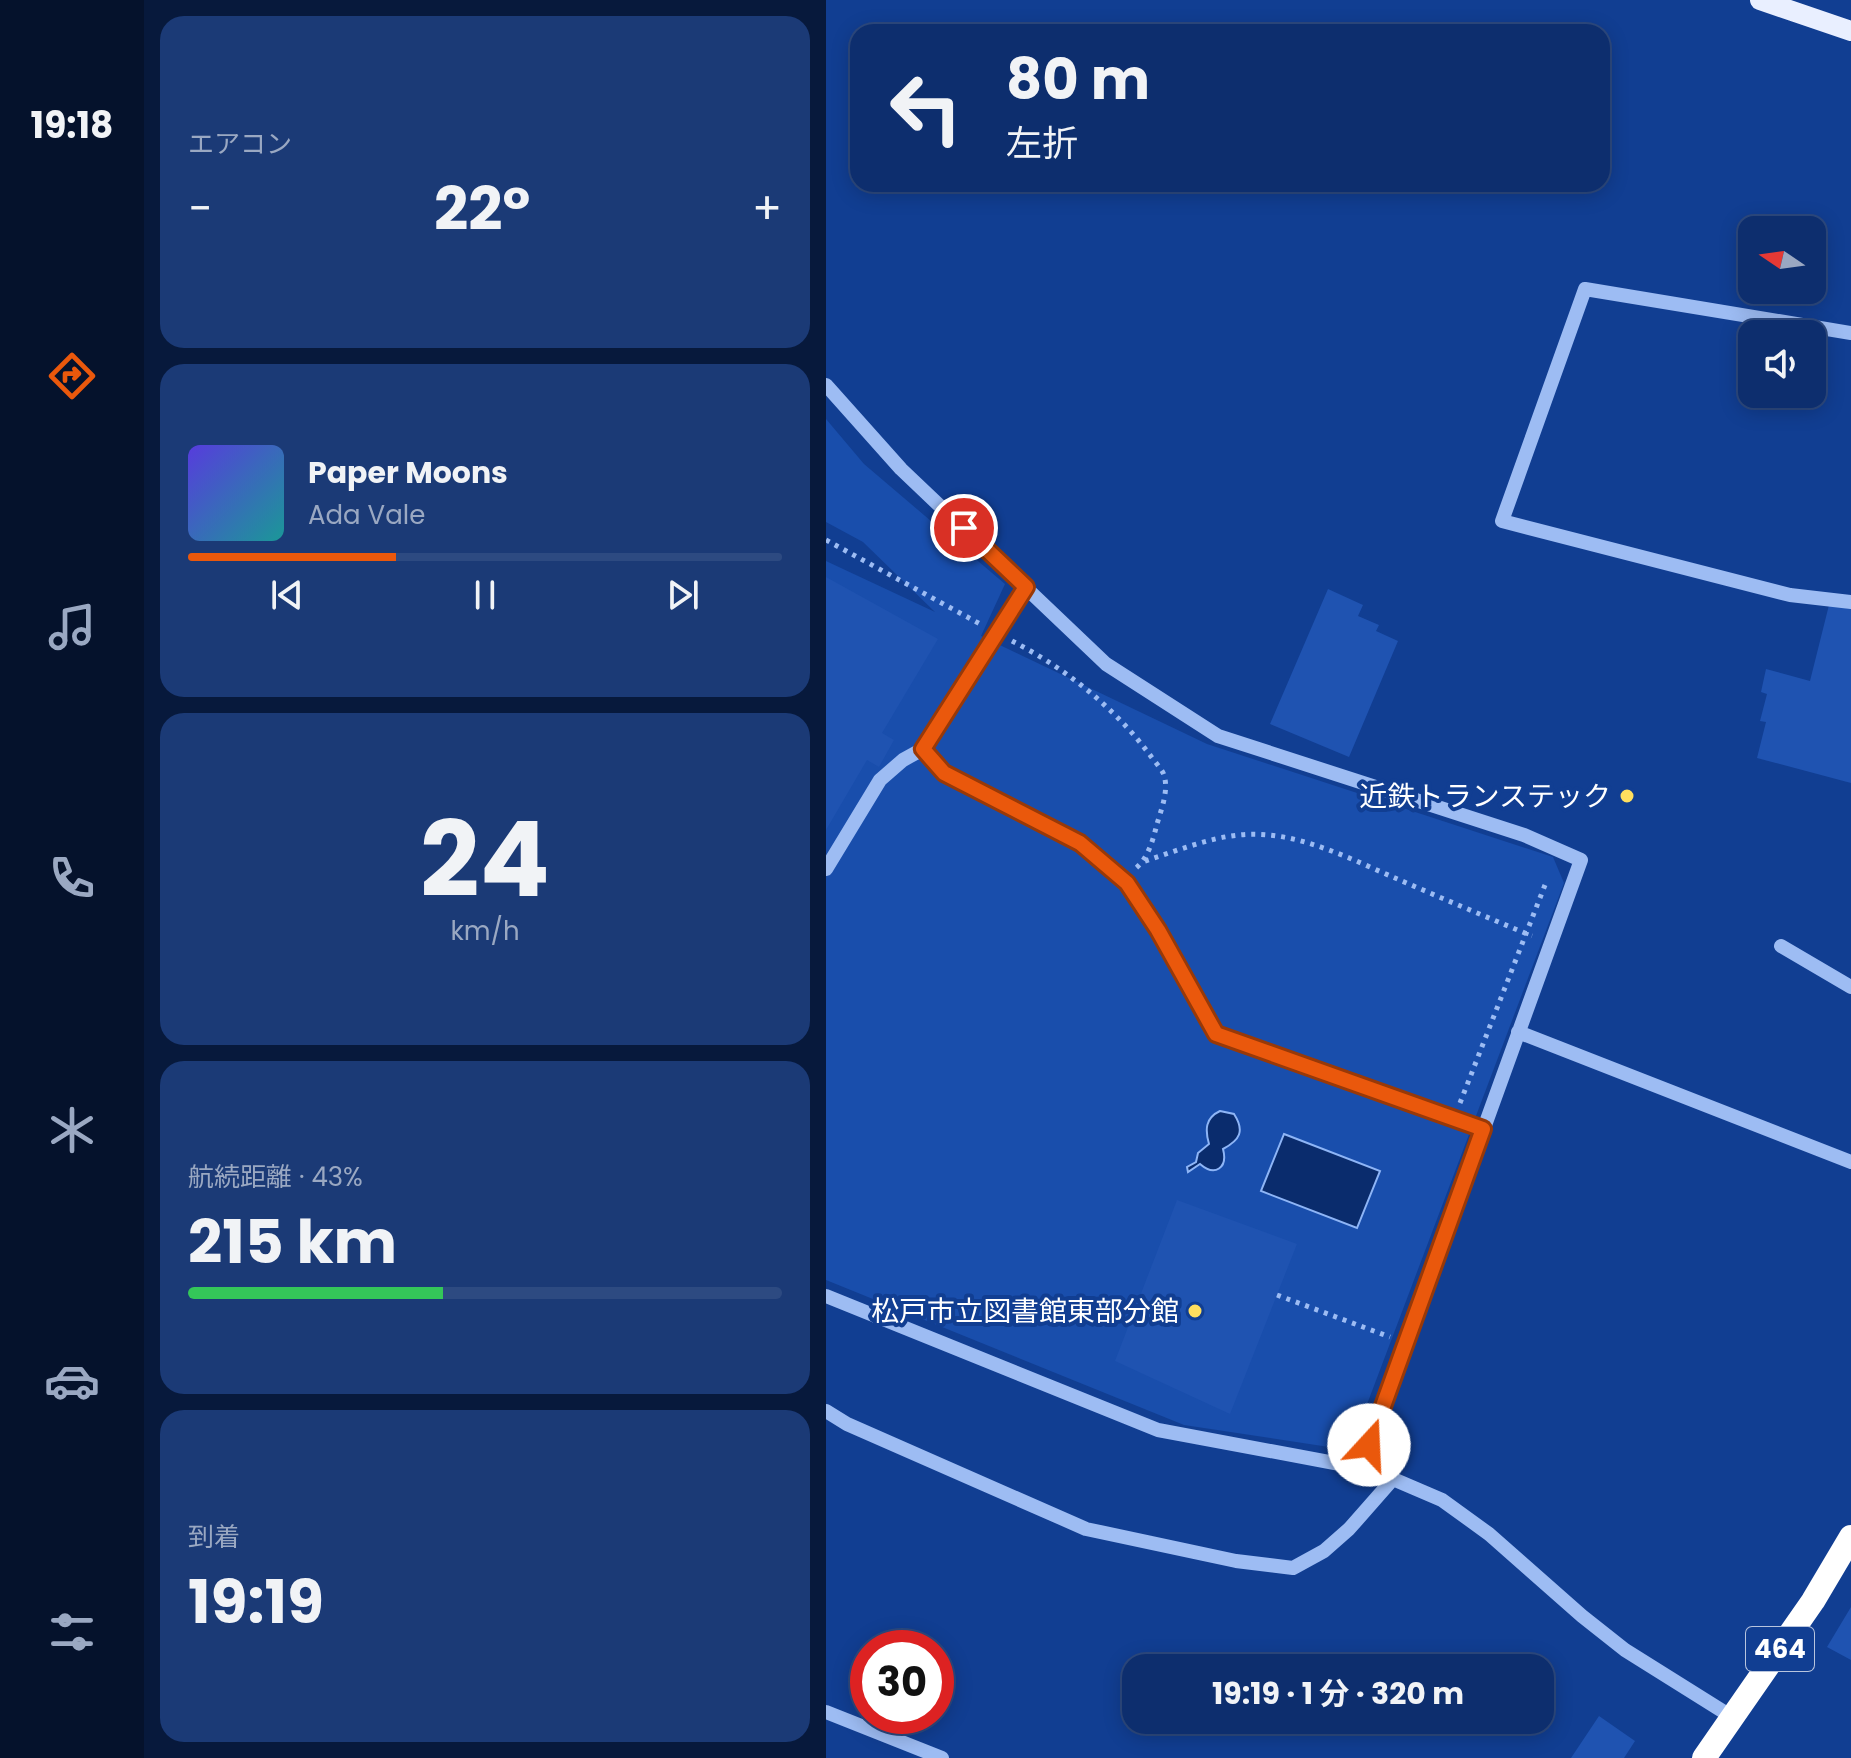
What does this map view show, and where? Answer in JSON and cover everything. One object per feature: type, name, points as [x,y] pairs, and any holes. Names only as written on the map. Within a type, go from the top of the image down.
[{"type":"highway","name":"464","points":[[1704,1758],[1813,1601],[1851,1537]]},
{"type":"main road","points":[[1760,0],[1851,31]]},
{"type":"street","points":[[1851,333],[1585,289],[1502,521],[1790,595],[1851,602]]},
{"type":"street","points":[[826,385],[901,469],[1106,664],[1218,736],[1524,835],[1581,860],[1361,1468]]},
{"type":"street","points":[[826,869],[880,780],[903,760],[923,749],[1026,587]]},
{"type":"street","points":[[923,749],[944,773],[1080,843],[1123,879],[1158,930],[1216,1034],[1483,1129]]},
{"type":"street","points":[[1781,946],[1851,987]]},
{"type":"street","points":[[1518,1032],[1851,1162]]},
{"type":"street","points":[[826,1296],[1158,1430],[1361,1468],[1442,1500],[1489,1534],[1625,1650],[1732,1717]]},
{"type":"street","points":[[826,1411],[847,1424],[1086,1529],[1236,1561],[1293,1568],[1324,1551],[1349,1529],[1393,1479]]},
{"type":"street","points":[[826,1712],[942,1758]]},
{"type":"path","points":[[826,540],[1043,657],[1093,695],[1135,735],[1164,774],[1165,794],[1144,861]]},
{"type":"path","points":[[1123,879],[1144,861],[1199,843],[1239,835],[1270,835],[1305,842],[1551,944]]},
{"type":"path","points":[[1454,1119],[1545,885]]},
{"type":"path","points":[[1277,1295],[1406,1343]]},
{"type":"shaded area","points":[[826,419],[864,464],[1005,584],[981,636],[1207,744],[1553,857],[1564,883],[1352,1444],[1342,1449],[1184,1425],[826,1280],[826,561],[935,612],[863,542],[826,522]]},
{"type":"shaded area","points":[[1220,1111],[1234,1114],[1239,1134],[1223,1149],[1222,1166],[1211,1170],[1200,1164],[1188,1172],[1187,1167],[1196,1162],[1198,1153],[1209,1144],[1207,1125],[1211,1117]]},
{"type":"shaded area","points":[[1284,1134],[1380,1171],[1357,1228],[1261,1191]]},
{"type":"building","points":[[826,577],[938,639],[882,733],[894,740],[879,767],[867,760],[826,830]]},
{"type":"building","points":[[1328,589],[1363,605],[1358,616],[1379,625],[1376,631],[1398,641],[1349,757],[1270,724]]},
{"type":"building","points":[[1829,605],[1851,609],[1851,783],[1757,758],[1766,722],[1760,721],[1767,694],[1761,692],[1766,669],[1810,681]]},
{"type":"building","points":[[1177,1200],[1297,1244],[1230,1414],[1115,1361]]},
{"type":"building","points":[[1851,1607],[1851,1660],[1827,1647]]},
{"type":"building","points":[[1599,1716],[1635,1741],[1624,1758],[1571,1758]]},
{"type":"place","name":"近鉄トランステック","points":[[1627,796]]},
{"type":"place","name":"松戸市立図書館東部分館","points":[[1195,1311]]},
{"type":"route","points":[[964,528],[1026,587],[923,749],[944,773],[1080,843],[1127,883],[1158,930],[1216,1034],[1483,1129],[1369,1445]]}]
